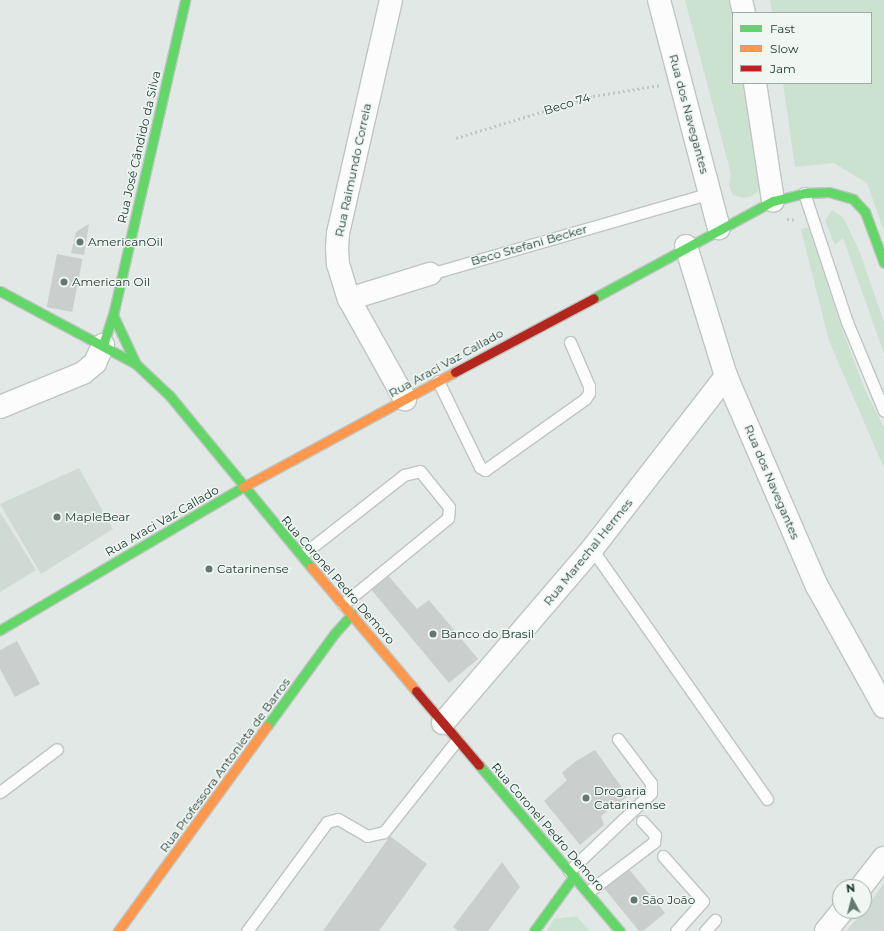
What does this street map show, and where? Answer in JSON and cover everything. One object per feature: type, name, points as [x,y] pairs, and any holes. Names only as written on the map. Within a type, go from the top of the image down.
[{"type":"main road","name":"Rua José Cândido da Silva","points":[[103,345],[112,315],[185,0]]},
{"type":"main road","name":"Rua Araci Vaz Callado","points":[[0,630],[243,487],[719,228],[773,201],[804,193],[829,192],[853,199],[865,212],[884,263]]},
{"type":"main road","name":"Rua Coronel Pedro Demoro","points":[[0,291],[136,364],[170,396],[243,487],[620,931]]},
{"type":"main road","points":[[112,315],[136,364]]},
{"type":"main road","name":"Rua Professora Antonieta de Barros","points":[[118,931],[334,634],[352,614]]},
{"type":"main road","points":[[534,931],[572,874]]},
{"type":"street","name":"Rua Raimundo Correia","points":[[391,0],[338,234],[338,264],[349,299],[404,399]]},
{"type":"street","name":"Rua dos Navegantes","points":[[659,0],[719,228]]},
{"type":"street","points":[[741,0],[744,12]]},
{"type":"street","points":[[755,84],[773,201]]},
{"type":"street","name":"Rua dos Navegantes","points":[[686,246],[726,376],[817,586],[884,707]]},
{"type":"street","name":"Beco Stefani Becker","points":[[349,299],[430,274]]},
{"type":"street","points":[[0,407],[83,373],[95,363],[103,345]]},
{"type":"street","name":"Rua Marechal Hermes","points":[[443,723],[592,548],[726,376]]},
{"type":"street","points":[[867,879],[884,858]]},
{"type":"street","points":[[826,931],[836,919]]},
{"type":"lane","name":"Beco Stefani Becker","points":[[430,274],[710,193]]},
{"type":"lane","points":[[804,193],[847,322],[884,411]]},
{"type":"lane","points":[[438,381],[480,467],[485,470],[585,399],[589,393],[589,386],[570,342]]},
{"type":"lane","points":[[302,555],[404,475],[420,471],[449,506],[448,518],[343,604]]},
{"type":"lane","points":[[592,548],[767,799]]},
{"type":"lane","points":[[572,874],[652,793],[651,783],[618,739]]},
{"type":"lane","points":[[247,931],[327,822],[332,819],[338,819],[367,836],[384,832],[457,740]]},
{"type":"lane","points":[[0,792],[57,749]]},
{"type":"lane","points":[[588,892],[654,842],[655,835],[642,821]]},
{"type":"lane","points":[[663,856],[703,901],[676,931]]},
{"type":"lane","points":[[705,931],[715,920]]},
{"type":"path","name":"Beco 74","points":[[456,138],[593,96],[681,82]]},
{"type":"shaded area","name":"MapleBear","points":[[79,468],[113,529],[41,574],[0,504]]},
{"type":"shaded area","points":[[0,512],[36,570],[0,592]]},
{"type":"shaded area","points":[[884,883],[884,931],[846,931],[857,919],[872,919],[872,900]]},
{"type":"green space","points":[[685,0],[731,0],[732,84],[744,84],[761,185],[758,192],[743,198],[733,195],[729,185],[731,174]]},
{"type":"green space","points":[[770,0],[884,0],[884,231],[867,183],[834,163],[795,167],[783,84],[872,84],[872,12],[772,12]]},
{"type":"green space","points":[[832,210],[843,217],[859,250],[884,322],[884,354],[843,238],[835,245],[825,221]]},
{"type":"green space","points":[[805,228],[810,229],[843,332],[866,392],[884,427],[884,468],[829,341],[801,230]]},
{"type":"green space","points":[[576,916],[590,931],[547,931],[554,919]]},
{"type":"building","name":"AmericanOil","points":[[89,224],[84,255],[71,253],[76,232]]},
{"type":"building","name":"American Oil","points":[[57,254],[83,259],[72,312],[47,307]]},
{"type":"building","name":"Banco do Brasil","points":[[386,573],[417,609],[429,600],[478,659],[449,683],[369,587]]},
{"type":"building","points":[[17,641],[40,684],[15,697],[0,669],[0,650]]},
{"type":"building","name":"Drogaria Catarinense","points":[[595,750],[628,796],[601,816],[604,825],[580,845],[544,801],[567,780],[562,773],[576,761]]},
{"type":"building","points":[[390,836],[427,864],[379,931],[323,931]]},
{"type":"building","points":[[502,862],[520,887],[488,931],[458,931],[453,927]]},
{"type":"building","name":"São João","points":[[628,868],[665,913],[643,931],[639,931],[604,888]]},
{"type":"traffic: fast","points":[[103,345],[113,315],[185,0]]},
{"type":"traffic: fast","points":[[594,298],[773,201],[804,193],[829,192],[853,199],[865,212],[884,263]]},
{"type":"traffic: fast","points":[[0,291],[136,364],[170,396],[311,567]]},
{"type":"traffic: fast","points":[[113,315],[136,364]]},
{"type":"traffic: fast","points":[[0,630],[243,487]]},
{"type":"traffic: fast","points":[[267,726],[334,634],[352,614]]},
{"type":"traffic: fast","points":[[479,765],[620,931]]},
{"type":"traffic: fast","points":[[534,931],[574,876]]},
{"type":"traffic: slow","points":[[243,487],[455,372]]},
{"type":"traffic: slow","points":[[311,567],[416,691]]},
{"type":"traffic: slow","points":[[118,931],[267,726]]},
{"type":"traffic: jam","points":[[455,372],[594,298]]},
{"type":"traffic: jam","points":[[416,691],[479,765]]},
{"type":"place","name":"AmericanOil","points":[[80,242]]},
{"type":"place","name":"American Oil","points":[[64,282]]},
{"type":"place","name":"MapleBear","points":[[57,517]]},
{"type":"place","name":"Catarinense","points":[[209,569]]},
{"type":"place","name":"Banco do Brasil","points":[[433,634]]},
{"type":"place","name":"Drogaria Catarinense","points":[[586,798]]},
{"type":"place","name":"São João","points":[[634,900]]}]
